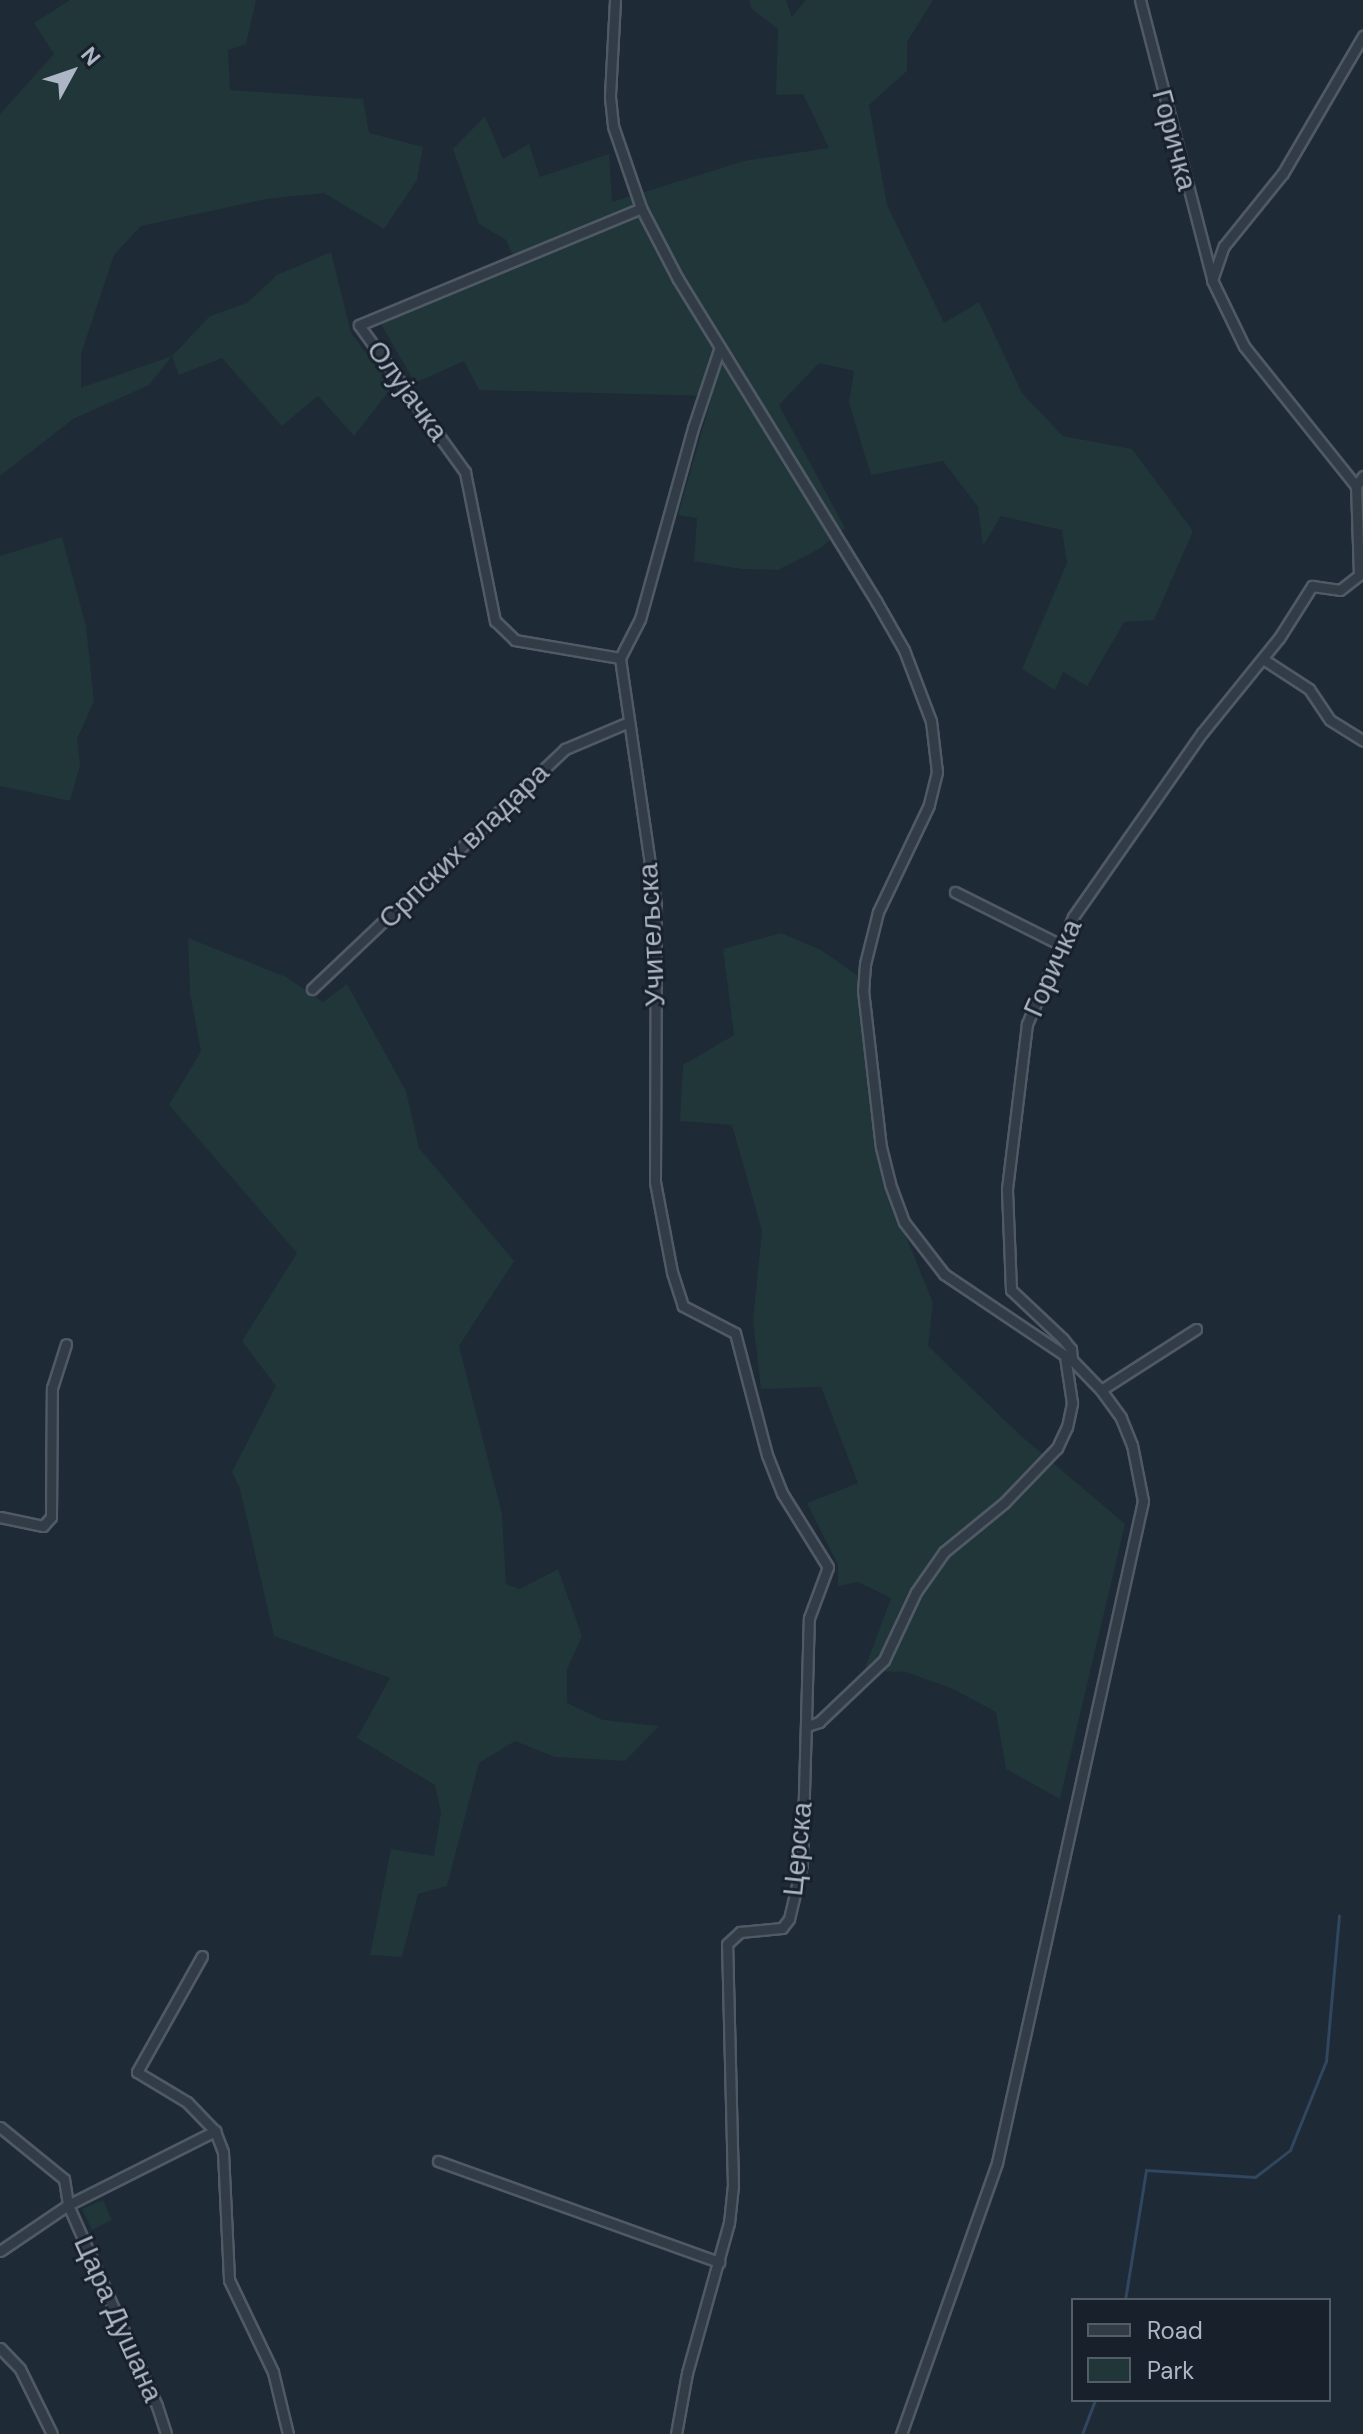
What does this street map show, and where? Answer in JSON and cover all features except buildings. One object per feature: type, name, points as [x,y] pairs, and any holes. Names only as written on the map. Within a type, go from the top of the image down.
[{"type":"street","points":[[615,0],[610,97],[613,126],[641,208],[678,279],[890,625],[919,685],[931,721],[937,772],[929,805],[878,912],[865,964],[863,990],[870,1053],[881,1147],[890,1184],[904,1222],[944,1274],[1068,1358],[1101,1390],[1121,1418],[1132,1445],[1143,1501],[1140,1526],[997,2163],[901,2434]]},
{"type":"street","name":"Горичка","points":[[1068,1358],[1071,1349],[1063,1339],[1011,1290],[1007,1189],[1027,1024],[1073,917],[1202,733],[1263,659],[1312,586],[1340,590],[1359,575],[1356,486],[1244,346],[1212,280],[1140,0]]},
{"type":"street","points":[[1212,280],[1224,246],[1283,173],[1363,36]]},
{"type":"street","name":"Олујачка","points":[[620,658],[515,640],[495,621],[465,472],[359,325],[641,208]]},
{"type":"street","points":[[620,658],[640,619],[693,428],[720,347]]},
{"type":"street","points":[[1356,486],[1363,476]]},
{"type":"street","name":"Учитељска","points":[[620,658],[656,905],[655,1182],[672,1272],[683,1306],[735,1333],[767,1455]]},
{"type":"street","points":[[1263,659],[1309,689],[1330,720],[1363,741]]},
{"type":"street","name":"Српских владара","points":[[312,989],[565,749],[629,722]]},
{"type":"street","points":[[955,892],[1061,945]]},
{"type":"street","points":[[1101,1390],[1111,1380],[1196,1329]]},
{"type":"street","points":[[0,1517],[43,1526],[51,1517],[52,1388],[66,1344]]},
{"type":"street","points":[[807,1726],[819,1722],[884,1660],[916,1592],[944,1552],[1004,1503],[1057,1448],[1067,1427],[1072,1403],[1068,1358]]},
{"type":"street","name":"Церска","points":[[676,2434],[687,2373],[719,2262],[733,2186],[727,1944],[740,1932],[782,1928],[789,1919],[802,1864],[809,1618],[828,1567],[782,1493],[767,1455]]},
{"type":"street","points":[[202,1956],[137,2072],[187,2102],[215,2131],[223,2152],[229,2280],[273,2372],[288,2434]]},
{"type":"street","name":"Цара Душана","points":[[0,2127],[64,2179],[68,2205],[166,2434]]},
{"type":"street","points":[[0,2251],[68,2205],[215,2131]]},
{"type":"street","points":[[438,2161],[719,2262]]},
{"type":"street","points":[[0,2348],[20,2369],[52,2434]]},
{"type":"green space","points":[[70,0],[256,0],[246,44],[228,50],[230,90],[363,99],[369,133],[423,147],[417,180],[384,229],[324,193],[266,199],[141,226],[114,255],[81,354],[81,388],[172,356],[149,385],[73,419],[0,476],[0,114],[54,54],[34,23]]},
{"type":"green space","points":[[749,0],[786,0],[792,17],[806,0],[933,0],[907,42],[907,71],[869,105],[887,205],[944,323],[979,302],[1022,393],[1063,436],[1132,449],[1193,531],[1154,620],[1124,622],[1087,686],[1063,672],[1055,690],[1022,669],[1067,563],[1062,530],[1001,516],[983,546],[978,507],[943,461],[871,475],[849,403],[854,371],[819,363],[779,405],[845,528],[819,549],[778,570],[741,569],[694,561],[697,518],[678,515],[712,396],[479,390],[464,361],[415,383],[381,324],[518,267],[506,240],[479,224],[453,149],[485,116],[503,159],[529,144],[540,177],[609,154],[612,202],[744,161],[829,148],[803,94],[776,95],[778,29],[752,9]]},
{"type":"green space","points":[[331,252],[351,333],[392,387],[354,436],[318,396],[282,426],[222,358],[179,375],[172,356],[210,316],[247,303],[277,275]]},
{"type":"green space","points":[[62,537],[86,626],[94,701],[77,739],[80,765],[70,801],[0,786],[0,556]]},
{"type":"green space","points":[[781,933],[821,950],[860,977],[885,1185],[933,1303],[928,1346],[1020,1435],[1125,1524],[1060,1799],[1006,1769],[996,1712],[953,1689],[906,1672],[864,1671],[891,1598],[858,1582],[838,1586],[838,1565],[807,1503],[858,1483],[821,1387],[761,1389],[753,1320],[762,1231],[732,1125],[680,1121],[683,1065],[734,1035],[723,949]]},
{"type":"green space","points":[[188,938],[286,977],[323,1002],[347,984],[406,1091],[419,1148],[514,1261],[459,1346],[502,1514],[506,1584],[520,1589],[558,1569],[582,1636],[567,1669],[567,1703],[603,1720],[659,1726],[625,1761],[555,1757],[515,1741],[479,1763],[447,1886],[418,1894],[402,1957],[370,1955],[391,1849],[434,1856],[441,1813],[435,1785],[357,1738],[390,1678],[274,1636],[240,1489],[232,1472],[276,1386],[242,1341],[297,1253],[169,1105],[201,1051],[190,994]]},
{"type":"green space","points":[[103,2200],[112,2220],[92,2230],[82,2209]]},
{"type":"waterway","points":[[1125,2298],[1146,2170],[1255,2177],[1290,2150],[1326,2061],[1339,1916]]},
{"type":"waterway","points":[[1082,2434],[1094,2402]]}]
